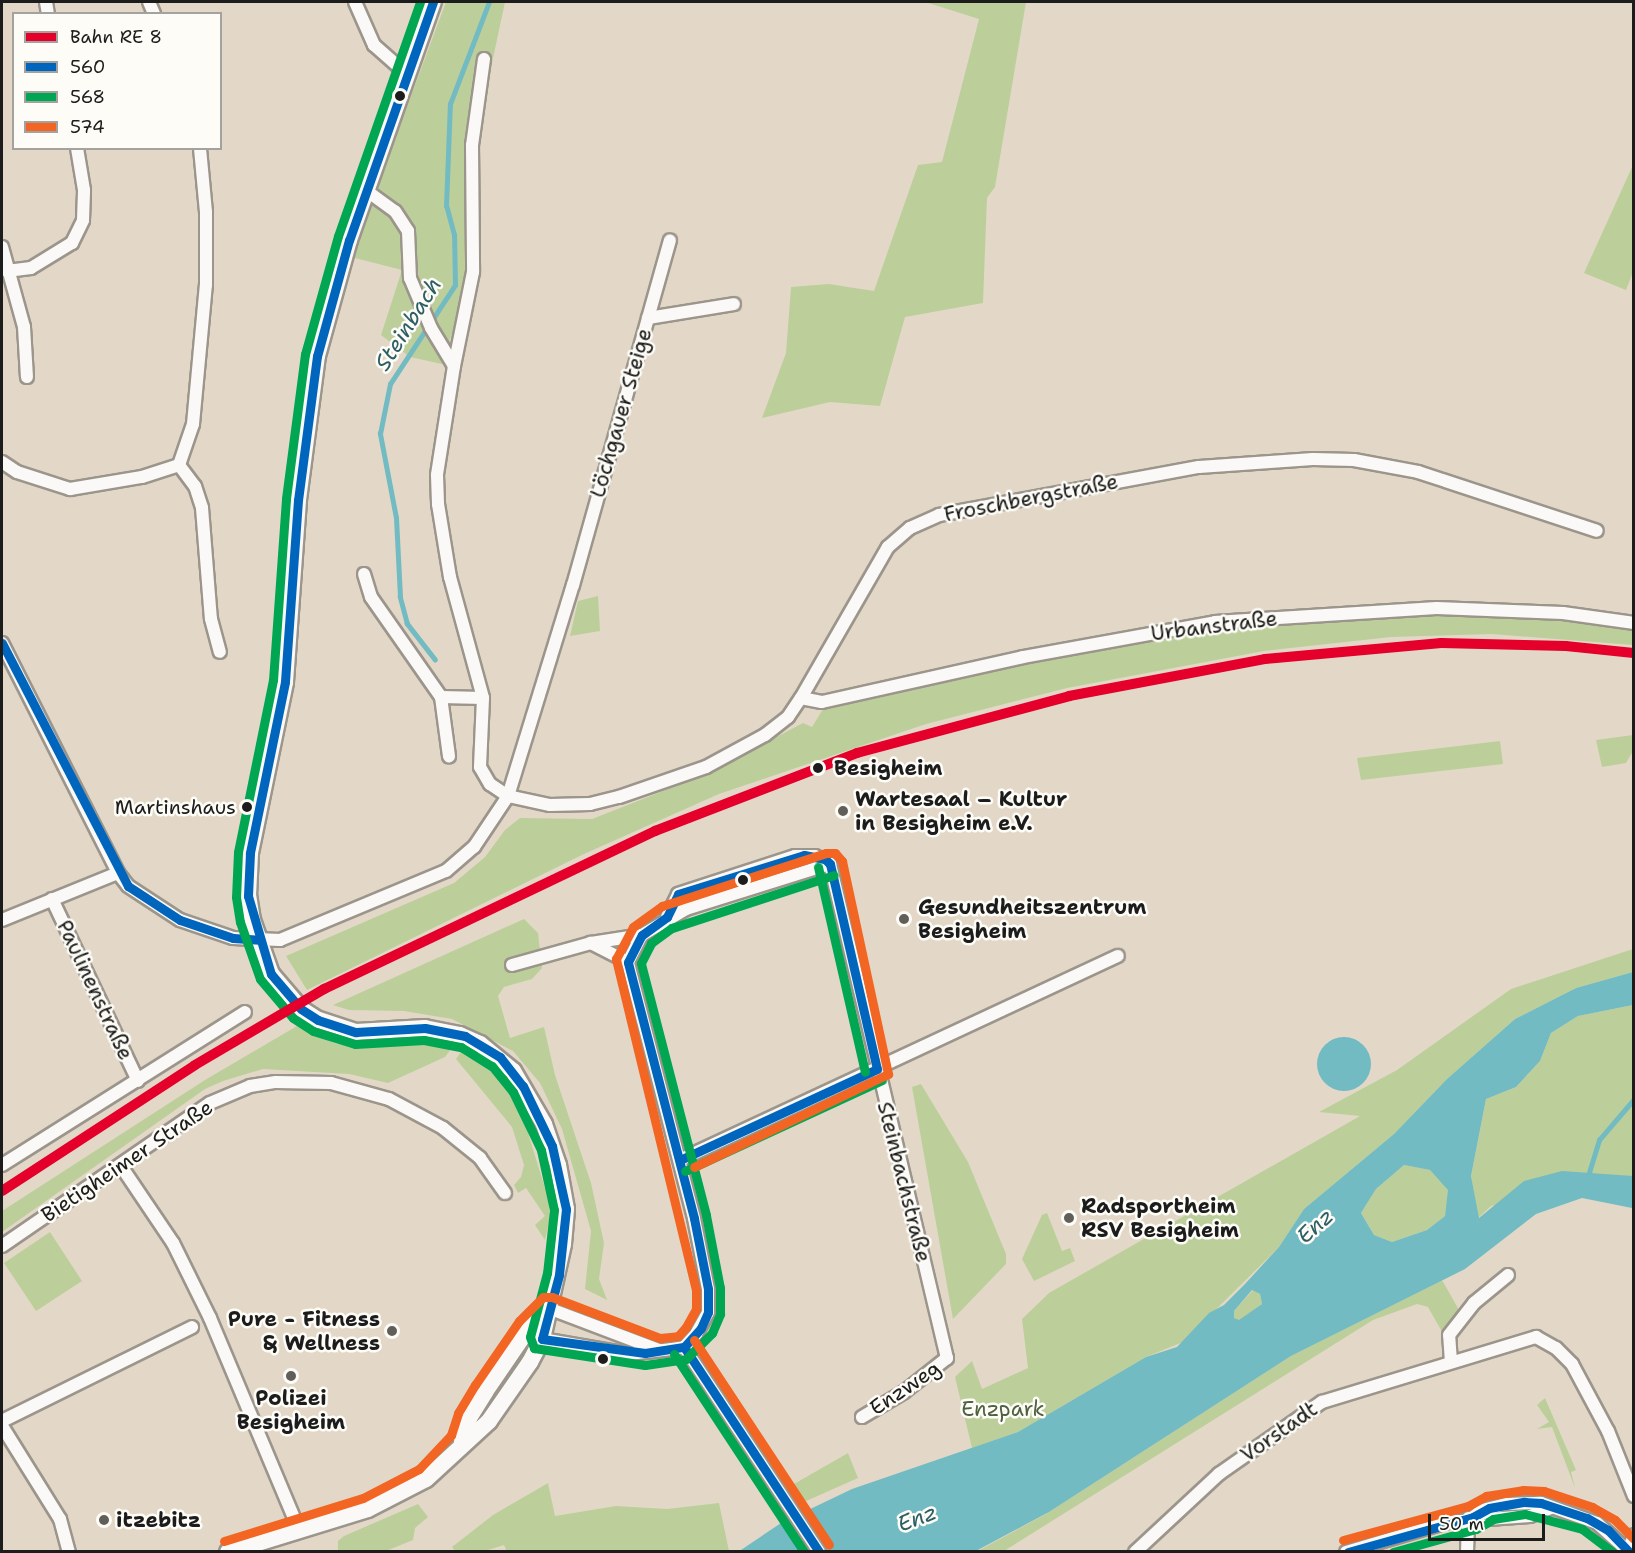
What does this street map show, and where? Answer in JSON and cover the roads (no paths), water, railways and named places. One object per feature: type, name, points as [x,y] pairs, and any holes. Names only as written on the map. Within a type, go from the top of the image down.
[{"type":"main road","points":[[228,1551],[368,1509],[426,1479],[499,1407],[542,1339],[563,1244],[566,1209],[563,1186],[544,1124],[524,1086],[500,1057],[480,1044],[440,1030],[356,1032],[318,1020],[301,1009],[271,974],[252,920],[248,873],[285,682],[309,404],[331,298],[433,2]]},
{"type":"main road","points":[[462,1441],[469,1418],[485,1392],[528,1329],[548,1308]]},
{"type":"street","points":[[355,2],[374,45],[408,75]]},
{"type":"street","points":[[484,59],[472,145],[473,272],[454,366],[437,475],[438,504],[450,577],[483,698],[480,767],[490,784],[508,796]]},
{"type":"street","points":[[8,271],[31,268],[72,243],[83,220],[84,190],[77,150]]},
{"type":"street","points":[[179,465],[193,424],[206,285],[206,212],[200,150]]},
{"type":"street","points":[[367,191],[395,211],[408,231],[408,269],[413,287],[431,328],[454,366]]},
{"type":"street","name":"Löchgauer Steige","points":[[117,873],[128,886],[180,920],[233,938],[280,940],[446,871],[474,847],[508,796],[573,585],[670,240]]},
{"type":"street","points":[[2,247],[24,327],[27,377]]},
{"type":"street","points":[[648,318],[734,304]]},
{"type":"street","name":"Froschbergstraße","points":[[508,796],[570,805],[649,789],[706,767],[765,735],[788,717],[801,698],[888,547],[910,528],[939,515],[1188,469],[1313,459],[1354,460],[1418,472],[1598,531]]},
{"type":"street","points":[[2,462],[17,472],[70,489],[142,477],[179,465]]},
{"type":"street","points":[[179,465],[195,486],[202,508],[211,619],[220,652]]},
{"type":"street","points":[[364,574],[371,597],[441,697],[448,756]]},
{"type":"street","name":"Urbanstraße","points":[[801,698],[822,702],[1023,657],[1215,622],[1437,608],[1563,613],[1634,623]]},
{"type":"street","points":[[2,643],[117,873],[2,920]]},
{"type":"street","points":[[441,697],[483,698]]},
{"type":"street","points":[[542,1339],[629,1354],[684,1347],[701,1328],[708,1302],[680,1160],[628,962],[642,935],[667,917],[830,864],[825,859],[804,855],[678,894],[667,917]]},
{"type":"street","name":"Steinbachstraße","points":[[830,864],[947,1358]]},
{"type":"street","points":[[738,876],[742,893]]},
{"type":"street","name":"Paulinenstraße","points":[[52,898],[138,1081]]},
{"type":"street","points":[[512,965],[591,943],[642,935]]},
{"type":"street","points":[[591,943],[628,962]]},
{"type":"street","points":[[680,1160],[1118,956]]},
{"type":"street","points":[[2,1165],[245,1012]]},
{"type":"street","name":"Bietigheimer Straße","points":[[2,1246],[121,1166],[192,1114],[228,1095],[262,1084],[317,1081],[349,1086],[389,1099],[443,1128],[480,1158],[505,1193]]},
{"type":"street","points":[[121,1166],[173,1243],[210,1318],[299,1530]]},
{"type":"street","points":[[1451,1362],[1449,1335],[1474,1303],[1508,1275]]},
{"type":"street","points":[[548,1308],[659,1350]]},
{"type":"street","points":[[2,1421],[192,1327]]},
{"type":"street","name":"Vorstadt","points":[[1135,1551],[1219,1474],[1322,1401],[1536,1336],[1556,1348],[1577,1373],[1632,1480],[1634,1496]]},
{"type":"street","points":[[684,1347],[819,1551]]},
{"type":"street","name":"Enzweg","points":[[862,1417],[884,1406],[947,1358]]},
{"type":"street","points":[[2,1426],[60,1519],[69,1551]]},
{"type":"street","points":[[1346,1551],[1386,1545],[1471,1518],[1504,1519],[1543,1514],[1551,1508],[1597,1523],[1629,1551],[1634,1535]]},
{"type":"street","points":[[1467,1551],[1471,1518]]},
{"type":"water","name":"Enz","points":[[1633,972],[1633,1005],[1578,1016],[1551,1033],[1540,1061],[1516,1087],[1486,1099],[1471,1176],[1479,1218],[1524,1181],[1562,1171],[1633,1176],[1632,1208],[1582,1198],[1536,1214],[1465,1269],[1291,1356],[1049,1512],[976,1551],[738,1552],[781,1523],[852,1489],[1018,1432],[1146,1357],[1177,1347],[1209,1313],[1224,1305],[1245,1284],[1279,1247],[1304,1209],[1394,1134],[1447,1079],[1515,1019],[1576,988]],"holes":[[[1404,1165],[1430,1170],[1448,1190],[1445,1216],[1427,1230],[1392,1242],[1374,1235],[1361,1213],[1376,1189]],[[1252,1290],[1260,1294],[1262,1304],[1239,1320],[1234,1318],[1234,1311]]]},
{"type":"water","points":[[1344,1037],[1354,1039],[1363,1045],[1369,1054],[1371,1064],[1369,1074],[1363,1083],[1354,1089],[1344,1091],[1334,1089],[1325,1083],[1319,1074],[1317,1064],[1319,1054],[1325,1045],[1334,1039]]},
{"type":"waterway","name":"Steinbach","points":[[435,660],[407,624],[400,597],[396,518],[380,434],[390,384],[455,285],[454,235],[446,206],[450,104],[489,2]]},
{"type":"waterway","points":[[1588,1176],[1599,1140],[1634,1099]]},
{"type":"place","name":"Besigheim","points":[[818,768]]},
{"type":"place","name":"Martinshaus","points":[[247,807]]},
{"type":"place","name":"Wartesaal – Kultur in Besigheim e.V.","points":[[843,811]]},
{"type":"place","name":"Gesundheitszentrum Besigheim","points":[[904,919]]},
{"type":"place","name":"Radsportheim RSV Besigheim","points":[[1069,1218]]},
{"type":"place","name":"Pure - Fitness & Wellness","points":[[392,1331]]},
{"type":"place","name":"Polizei Besigheim","points":[[291,1376]]},
{"type":"place","name":"itzebitz","points":[[104,1520]]},
{"type":"park label","name":"Enzpark","points":[[1003,1409]]}]
